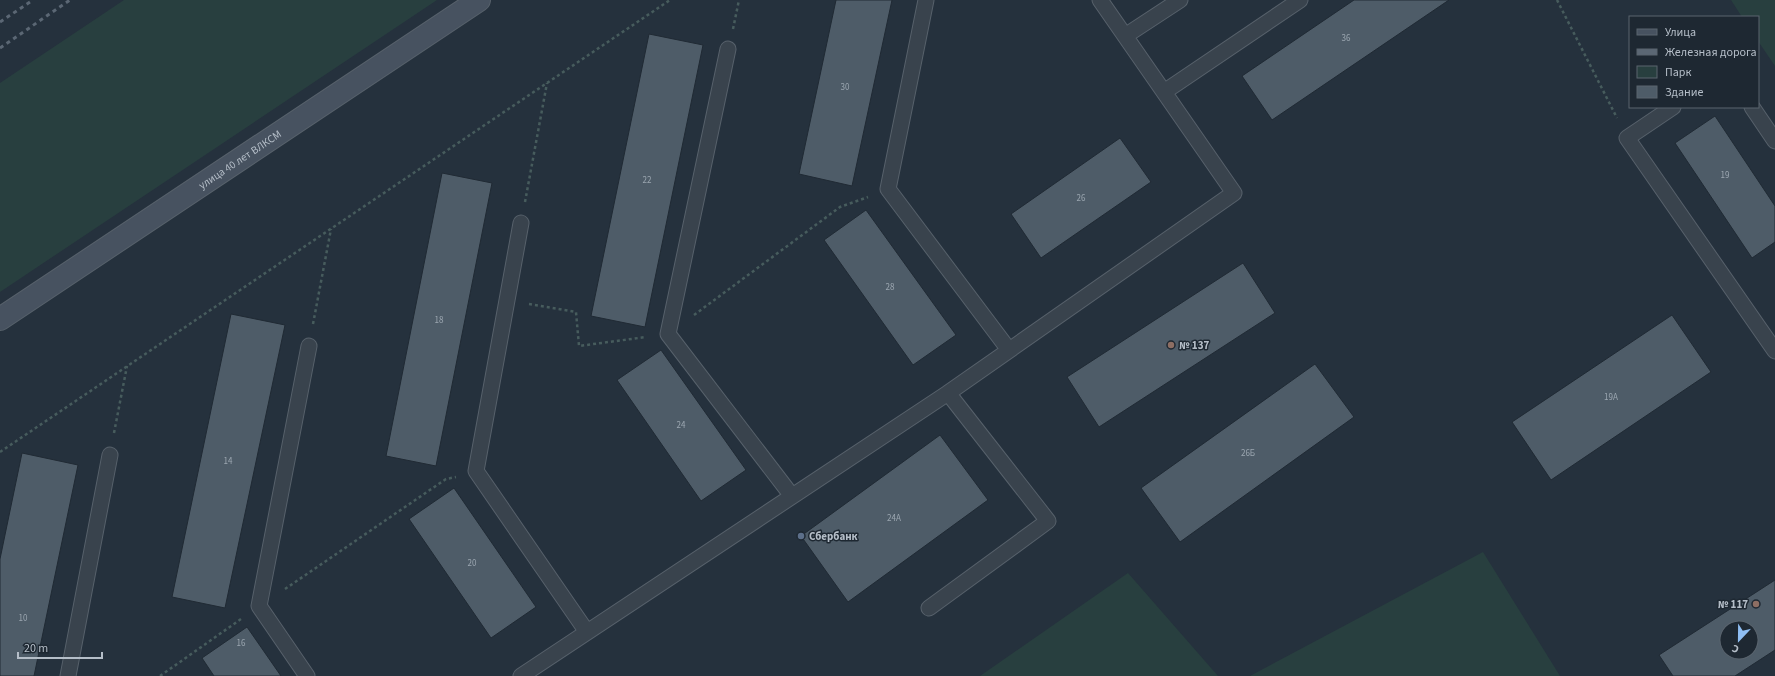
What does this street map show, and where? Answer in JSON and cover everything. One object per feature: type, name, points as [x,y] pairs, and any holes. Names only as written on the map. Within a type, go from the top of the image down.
[{"type":"street","name":"улица 40 лет ВЛКСМ","points":[[0,319],[479,0]]},
{"type":"lane","points":[[926,0],[888,189],[1009,350]]},
{"type":"lane","points":[[521,676],[948,393],[1234,193],[1100,0]]},
{"type":"lane","points":[[1125,36],[1180,0]]},
{"type":"lane","points":[[1164,92],[1300,0]]},
{"type":"lane","points":[[728,49],[668,334],[792,496]]},
{"type":"lane","points":[[1672,108],[1627,138],[1775,351]]},
{"type":"lane","points":[[1753,108],[1775,141]]},
{"type":"lane","points":[[521,223],[476,471],[587,632]]},
{"type":"lane","points":[[307,676],[259,606],[309,346]]},
{"type":"lane","points":[[928,608],[1048,521],[948,393]]},
{"type":"lane","points":[[68,676],[110,455]]},
{"type":"path","points":[[0,452],[670,0]]},
{"type":"path","points":[[728,49],[739,0]]},
{"type":"path","points":[[1557,0],[1627,138]]},
{"type":"path","points":[[521,223],[547,83]]},
{"type":"path","points":[[309,346],[331,228]]},
{"type":"path","points":[[110,455],[127,366]]},
{"type":"path","points":[[160,676],[259,606],[446,479],[476,471]]},
{"type":"green space","points":[[124,0],[437,0],[0,292],[0,83]]},
{"type":"green space","points":[[1731,0],[1775,0],[1775,66],[1759,42],[1759,16],[1741,16]]},
{"type":"green space","points":[[1483,552],[1560,676],[1250,676]]},
{"type":"green space","points":[[1128,573],[1218,676],[980,676]]},
{"type":"building","points":[[836,0],[892,0],[852,186],[799,174]]},
{"type":"building","points":[[1354,0],[1449,0],[1272,120],[1242,76]]},
{"type":"building","points":[[649,34],[703,45],[645,327],[591,316]]},
{"type":"building","points":[[1715,116],[1775,206],[1775,242],[1752,258],[1675,143]]},
{"type":"building","points":[[1120,138],[1151,182],[1041,258],[1011,214]]},
{"type":"building","points":[[442,173],[492,183],[436,466],[386,456]]},
{"type":"building","points":[[866,210],[956,335],[913,365],[824,240]]},
{"type":"building","name":"№ 137","points":[[1243,263],[1275,313],[1099,427],[1067,377]]},
{"type":"building","points":[[231,314],[285,325],[225,608],[172,597]]},
{"type":"building","points":[[1672,315],[1711,372],[1551,480],[1512,422]]},
{"type":"building","points":[[661,350],[746,470],[701,501],[617,380]]},
{"type":"building","points":[[1315,364],[1354,417],[1180,542],[1141,488]]},
{"type":"building","points":[[940,435],[988,500],[848,602],[801,536]]},
{"type":"building","points":[[22,453],[78,465],[34,676],[0,676],[0,559]]},
{"type":"building","points":[[454,488],[536,607],[491,638],[409,519]]},
{"type":"building","name":"№ 117","points":[[1775,580],[1775,650],[1735,676],[1673,676],[1659,655]]},
{"type":"building","points":[[247,627],[281,676],[214,676],[202,658]]},
{"type":"railway","points":[[0,22],[33,0]]},
{"type":"railway","points":[[0,48],[70,0]]},
{"type":"place","name":"№ 137","points":[[1171,345]]},
{"type":"place","name":"Сбербанк","points":[[801,536]]},
{"type":"place","name":"№ 117","points":[[1756,604]]}]
